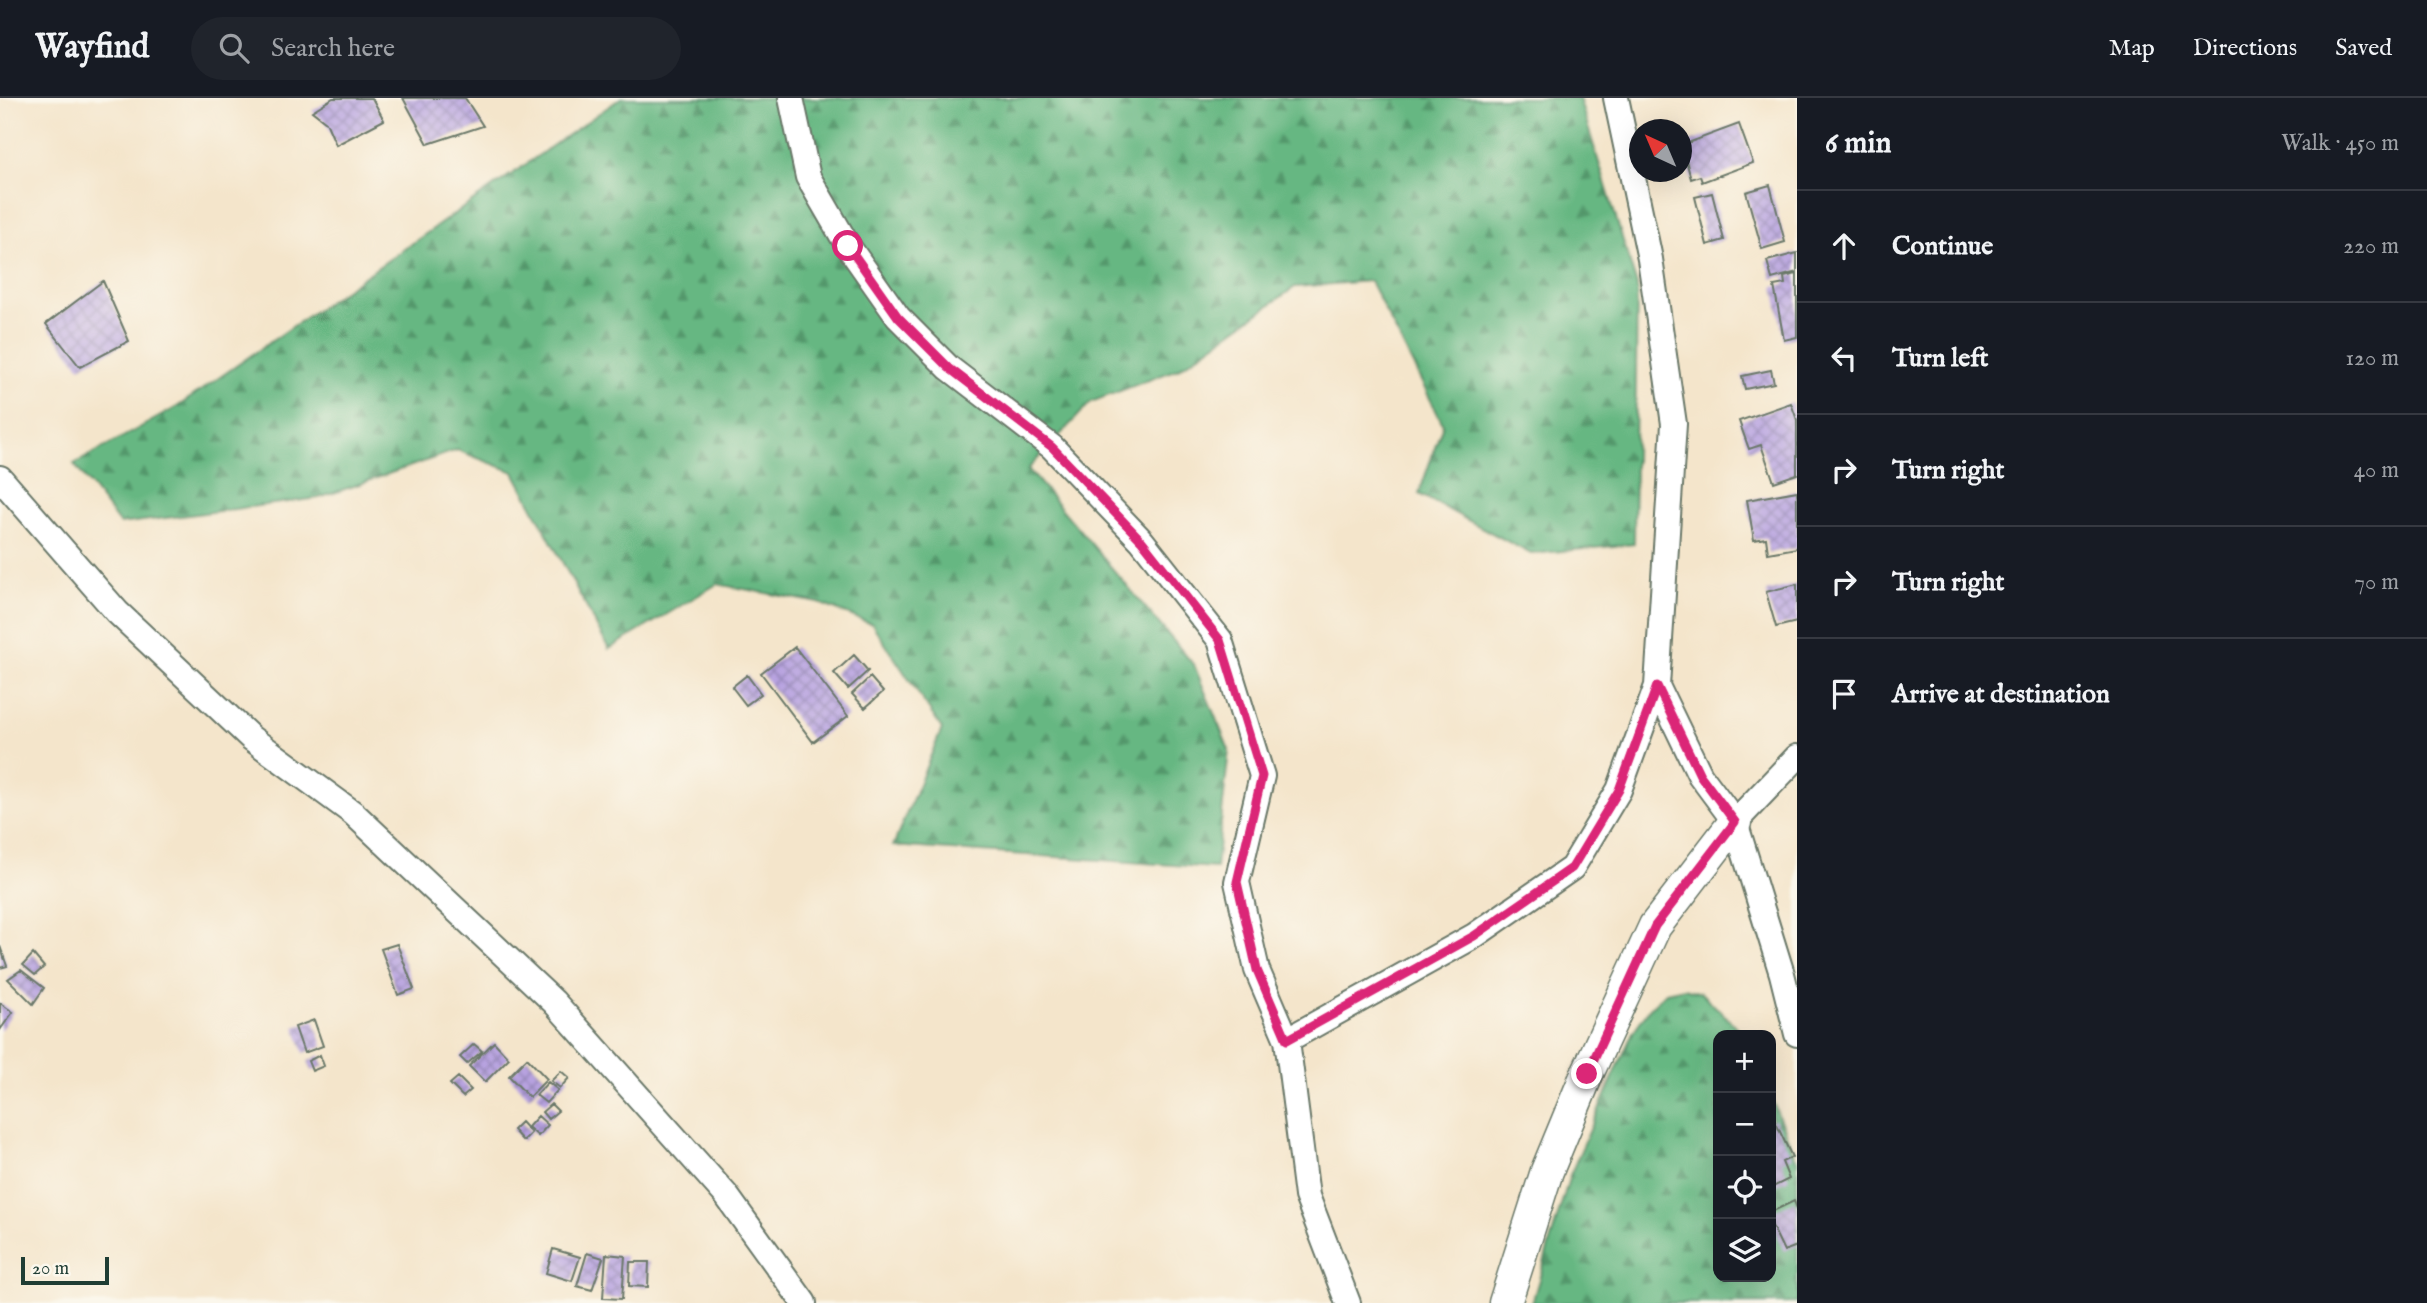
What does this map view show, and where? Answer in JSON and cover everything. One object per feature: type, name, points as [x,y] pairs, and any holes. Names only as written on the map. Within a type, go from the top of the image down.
[{"type":"street","points":[[791,98],[808,177],[848,246],[898,317],[949,368],[1052,447],[1142,541],[1220,640],[1262,776],[1237,882],[1257,970],[1287,1040],[1307,1196],[1348,1303]]},
{"type":"street","points":[[1287,1040],[1474,936],[1572,868],[1619,790],[1657,686],[1674,424],[1650,259],[1616,98]]},
{"type":"street","points":[[0,478],[126,621],[251,738],[353,813],[554,1002],[726,1195],[804,1303]]},
{"type":"street","points":[[1657,686],[1700,775],[1735,822],[1782,974],[1797,1034]]},
{"type":"street","points":[[1505,1303],[1547,1171],[1587,1074],[1655,926],[1735,822],[1797,757]]},
{"type":"green space","points":[[621,98],[1579,98],[1637,286],[1634,544],[1531,554],[1419,494],[1443,424],[1370,281],[1295,287],[1180,368],[1091,402],[1028,469],[1194,665],[1229,750],[1216,868],[893,846],[942,729],[872,624],[819,603],[717,584],[609,649],[514,472],[457,450],[319,498],[120,524],[74,464],[177,407]]},
{"type":"green space","points":[[1684,988],[1701,993],[1740,1030],[1713,1030],[1713,1282],[1776,1282],[1776,1110],[1797,1161],[1797,1303],[1532,1303],[1570,1175],[1633,1032],[1649,1009],[1666,992]]},
{"type":"building","points":[[333,98],[372,98],[384,120],[336,145],[326,122],[312,111]]},
{"type":"building","points":[[403,98],[465,98],[483,126],[428,144]]},
{"type":"building","points":[[1739,124],[1753,163],[1702,182],[1700,176],[1692,179],[1692,141]]},
{"type":"building","points":[[1770,185],[1785,242],[1762,249],[1746,192]]},
{"type":"building","points":[[1712,193],[1724,240],[1707,245],[1695,197]]},
{"type":"building","points":[[1797,253],[1797,272],[1772,279],[1767,261]]},
{"type":"building","points":[[1797,274],[1797,337],[1784,340],[1774,286],[1785,284],[1784,277]]},
{"type":"building","points":[[103,281],[129,341],[80,367],[46,324]]},
{"type":"building","points":[[1771,370],[1774,383],[1745,389],[1742,376]]},
{"type":"building","points":[[1791,403],[1797,420],[1797,474],[1774,482],[1761,445],[1749,449],[1739,421]]},
{"type":"building","points":[[1797,491],[1797,548],[1768,553],[1766,538],[1754,540],[1747,500]]},
{"type":"building","points":[[1797,584],[1797,622],[1776,627],[1766,592]]},
{"type":"building","points":[[795,647],[848,716],[813,742],[761,673]]},
{"type":"building","points":[[854,655],[868,671],[848,689],[834,673]]},
{"type":"building","points":[[747,675],[761,694],[746,705],[732,687]]},
{"type":"building","points":[[870,677],[883,692],[865,708],[852,694]]},
{"type":"building","points":[[397,944],[414,989],[398,995],[381,949]]},
{"type":"building","points":[[0,946],[7,966],[0,968]]},
{"type":"building","points":[[33,954],[44,967],[35,975],[23,965]]},
{"type":"building","points":[[21,970],[44,988],[33,1004],[8,979]]},
{"type":"building","points":[[0,1003],[13,1012],[0,1030]]},
{"type":"building","points":[[314,1020],[323,1046],[304,1053],[295,1027]]},
{"type":"building","points":[[494,1042],[509,1058],[485,1082],[469,1066]]},
{"type":"building","points":[[474,1044],[482,1051],[467,1064],[460,1057]]},
{"type":"building","points":[[320,1055],[324,1066],[312,1071],[308,1061]]},
{"type":"building","points":[[527,1058],[547,1079],[529,1097],[509,1076]]},
{"type":"building","points":[[561,1071],[569,1078],[560,1088],[551,1081]]},
{"type":"building","points":[[458,1077],[471,1090],[463,1097],[450,1084]]},
{"type":"building","points":[[548,1082],[558,1090],[546,1103],[536,1095]]},
{"type":"building","points":[[551,1104],[558,1111],[548,1119],[542,1112]]},
{"type":"building","points":[[538,1116],[548,1125],[538,1136],[528,1127]]},
{"type":"building","points":[[521,1122],[531,1133],[523,1141],[513,1130]]},
{"type":"building","points":[[1776,1123],[1792,1157],[1782,1162],[1789,1179],[1776,1186]]},
{"type":"building","points":[[1794,1201],[1797,1208],[1797,1246],[1784,1251],[1776,1234],[1776,1210]]},
{"type":"building","points":[[553,1249],[580,1257],[572,1281],[546,1273]]},
{"type":"building","points":[[587,1253],[603,1258],[592,1290],[577,1286]]},
{"type":"building","points":[[606,1254],[625,1256],[622,1299],[603,1298]]},
{"type":"building","points":[[630,1262],[649,1262],[648,1287],[629,1286]]},
{"type":"route","points":[[848,246],[898,317],[949,368],[1052,447],[1142,541],[1220,640],[1262,776],[1237,882],[1257,970],[1287,1040],[1474,936],[1572,868],[1619,790],[1657,686],[1700,775],[1735,822],[1655,926],[1587,1074]]}]
